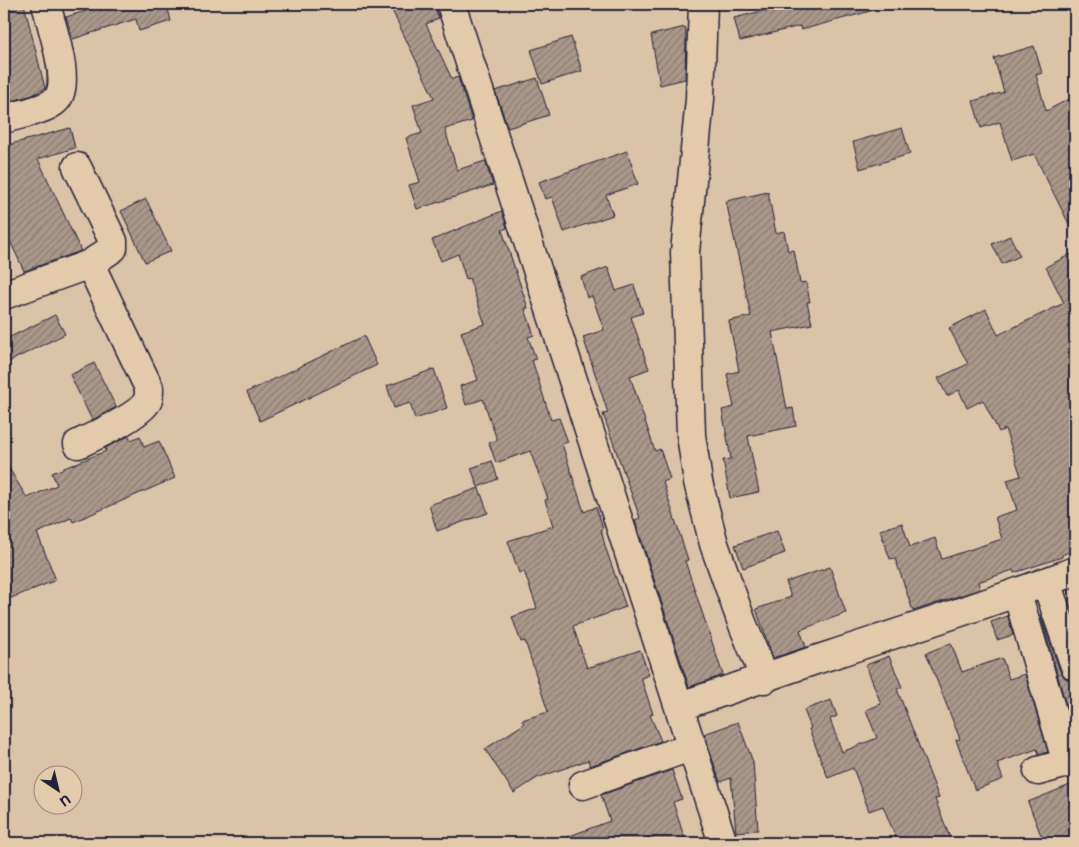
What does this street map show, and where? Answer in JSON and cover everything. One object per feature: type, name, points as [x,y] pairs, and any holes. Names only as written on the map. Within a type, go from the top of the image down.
[{"type":"street","points":[[4,119],[46,106],[55,101],[61,93],[62,71],[46,4]]},
{"type":"street","points":[[452,4],[723,843]]},
{"type":"street","points":[[703,4],[700,99],[685,252],[691,436],[698,482],[714,544],[741,620],[748,685]]},
{"type":"street","points":[[6,289],[90,264],[113,248],[113,241],[77,167]]},
{"type":"street","points":[[78,444],[104,431],[142,407],[148,400],[149,388],[90,264]]},
{"type":"street","points":[[680,706],[748,685],[811,661],[1017,593],[1075,571]]},
{"type":"street","points":[[1046,582],[1075,666]]},
{"type":"street","points":[[1017,593],[1071,762],[1038,771]]},
{"type":"street","points":[[582,785],[693,746]]},
{"type":"building","points":[[4,4],[24,4],[45,88],[33,95],[4,103]]},
{"type":"building","points":[[108,4],[171,4],[172,8],[168,9],[171,21],[139,31],[136,19],[73,39],[66,17]]},
{"type":"building","points":[[389,4],[433,4],[439,18],[426,24],[452,79],[458,77],[472,121],[445,129],[457,170],[485,161],[493,185],[417,209],[409,185],[420,182],[406,138],[422,133],[413,105],[434,98]]},
{"type":"building","points":[[791,4],[873,4],[874,10],[801,30],[800,26],[740,41],[734,18]]},
{"type":"building","points":[[685,27],[685,79],[660,85],[651,35]]},
{"type":"building","points":[[571,37],[582,71],[542,84],[531,50]]},
{"type":"building","points":[[1034,46],[1042,73],[1036,75],[1046,111],[1075,96],[1075,236],[1034,154],[1012,161],[1000,122],[981,128],[973,101],[1004,92],[994,58]]},
{"type":"building","points":[[537,78],[549,115],[508,128],[495,91]]},
{"type":"building","points":[[70,128],[75,148],[38,159],[81,251],[24,271],[4,228],[4,146]]},
{"type":"building","points":[[902,128],[910,154],[860,169],[853,142]]},
{"type":"building","points":[[627,151],[638,184],[606,195],[613,215],[564,232],[552,197],[545,199],[539,182]]},
{"type":"building","points":[[768,192],[776,233],[784,231],[788,251],[794,250],[800,283],[806,282],[810,302],[807,302],[812,324],[772,332],[787,409],[793,408],[796,426],[748,436],[759,492],[730,498],[723,460],[731,459],[722,410],[734,407],[727,374],[739,371],[729,321],[751,316],[726,201]]},
{"type":"building","points":[[146,199],[171,251],[145,262],[121,211]]},
{"type":"building","points":[[502,211],[507,228],[502,230],[528,308],[525,309],[534,335],[528,337],[536,359],[532,360],[551,420],[559,418],[568,442],[562,444],[584,512],[596,507],[603,528],[601,529],[605,546],[626,607],[573,626],[587,668],[640,650],[649,675],[641,678],[653,714],[650,715],[661,741],[590,766],[588,760],[537,778],[514,793],[485,749],[524,724],[522,720],[548,712],[525,641],[521,642],[512,617],[537,608],[524,571],[519,573],[508,541],[553,526],[545,500],[548,499],[530,451],[496,463],[489,443],[497,440],[483,399],[466,405],[460,386],[478,380],[461,332],[485,324],[469,278],[466,279],[458,254],[441,261],[432,240]]},
{"type":"building","points":[[1010,236],[1020,256],[1002,264],[992,244]]},
{"type":"building","points":[[1075,252],[1075,549],[1062,555],[1062,557],[1014,573],[1013,570],[978,582],[980,589],[913,611],[895,558],[890,559],[880,530],[902,523],[910,547],[935,538],[942,559],[1002,539],[995,517],[1017,510],[1007,480],[1021,476],[1005,429],[999,432],[983,400],[967,408],[959,390],[947,396],[938,378],[968,364],[949,328],[986,309],[998,335],[1064,303],[1046,267]]},
{"type":"building","points":[[608,267],[616,291],[634,285],[643,313],[631,317],[649,369],[630,376],[655,451],[660,449],[670,479],[663,482],[688,560],[685,561],[723,675],[689,687],[635,520],[640,518],[603,414],[608,413],[583,337],[604,330],[592,296],[587,298],[581,277]]},
{"type":"building","points":[[55,315],[65,334],[4,364],[4,340]]},
{"type":"building","points":[[364,336],[377,365],[260,421],[247,392]]},
{"type":"building","points":[[94,363],[116,407],[92,420],[70,375]]},
{"type":"building","points":[[434,369],[447,408],[415,419],[410,403],[394,408],[387,386]]},
{"type":"building","points":[[129,436],[131,440],[140,436],[144,447],[159,441],[175,478],[73,522],[71,518],[37,533],[56,580],[4,601],[4,460],[27,498],[57,485],[52,473],[106,451],[105,448]]},
{"type":"building","points":[[492,461],[498,479],[478,487],[471,468]]},
{"type":"building","points":[[479,488],[488,513],[437,531],[429,505]]},
{"type":"building","points":[[777,531],[785,553],[743,568],[735,545]]},
{"type":"building","points":[[830,567],[846,613],[800,630],[806,647],[773,658],[756,609],[791,597],[786,582]]},
{"type":"building","points":[[1040,614],[1060,671],[1065,678],[1072,681],[1075,690],[1075,736]]},
{"type":"building","points":[[1008,616],[1013,635],[997,640],[991,622]]},
{"type":"building","points":[[951,643],[962,672],[1002,658],[1009,679],[1025,674],[1048,752],[1039,754],[1037,749],[997,763],[1003,779],[975,790],[956,740],[960,739],[926,653]]},
{"type":"building","points":[[889,656],[902,687],[897,689],[939,798],[935,799],[952,843],[898,843],[883,806],[869,811],[853,768],[828,778],[809,729],[811,728],[804,710],[831,700],[837,716],[830,719],[842,752],[877,738],[866,710],[881,704],[866,665]]},
{"type":"building","points":[[738,722],[753,762],[758,830],[736,832],[731,778],[720,782],[704,734]]},
{"type":"building","points":[[672,770],[682,799],[673,802],[686,843],[556,843],[556,841],[610,821],[601,795]]},
{"type":"building","points":[[1075,783],[1075,837],[1061,843],[1044,843],[1028,802]]}]
